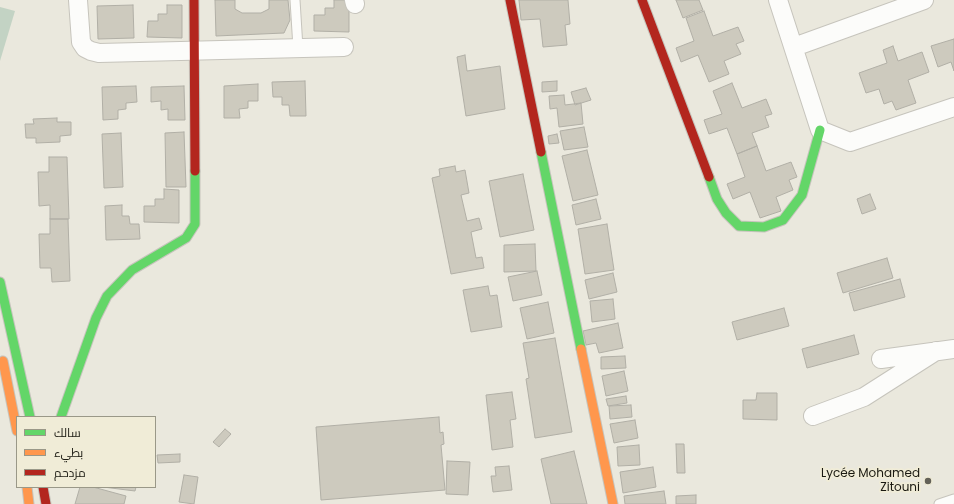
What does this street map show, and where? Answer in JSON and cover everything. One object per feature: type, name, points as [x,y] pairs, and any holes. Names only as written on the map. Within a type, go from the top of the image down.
[{"type":"street","points":[[78,0],[81,42],[85,48],[91,51],[344,47]]},
{"type":"street","points":[[61,416],[96,318],[107,296],[114,286],[132,270],[186,238],[195,224],[194,0]]},
{"type":"street","points":[[510,0],[613,504]]},
{"type":"street","points":[[642,0],[717,199],[726,213],[739,226],[764,227],[783,220],[802,194],[820,130],[778,0]]},
{"type":"street","points":[[794,47],[924,0]]},
{"type":"street","points":[[820,130],[850,142],[954,106]]},
{"type":"street","points":[[0,282],[5,347],[16,424]]},
{"type":"street","points":[[5,347],[30,416]]},
{"type":"street","points":[[881,358],[954,349]]},
{"type":"street","points":[[812,416],[864,397],[936,351]]},
{"type":"street","points":[[27,488],[29,504]]},
{"type":"street","points":[[43,488],[46,504]]},
{"type":"lane","points":[[296,0],[298,48]]},
{"type":"lane","points":[[939,504],[954,499]]},
{"type":"green space","points":[[0,7],[15,11],[0,61]]},
{"type":"building","points":[[215,0],[235,0],[235,9],[242,13],[261,13],[269,9],[269,0],[288,0],[290,20],[284,33],[216,36]]},
{"type":"building","points":[[334,0],[349,0],[349,32],[314,31],[314,15],[325,15],[325,8],[334,8]]},
{"type":"building","points":[[519,0],[568,0],[570,24],[565,25],[567,45],[543,47],[540,19],[521,20]]},
{"type":"building","points":[[676,0],[699,0],[703,10],[683,18]]},
{"type":"building","points":[[133,5],[134,38],[98,39],[97,6]]},
{"type":"building","points":[[167,5],[182,5],[182,38],[147,37],[148,21],[158,21],[158,14],[167,14]]},
{"type":"building","points":[[704,11],[713,36],[738,27],[744,41],[736,44],[741,54],[724,61],[729,74],[709,82],[698,55],[681,62],[676,48],[694,41],[686,18]]},
{"type":"building","points":[[954,39],[954,71],[951,62],[938,67],[931,46]]},
{"type":"building","points":[[893,46],[898,61],[922,52],[929,72],[908,80],[916,103],[896,110],[892,101],[884,104],[879,89],[866,93],[859,73],[887,63],[883,50]]},
{"type":"building","points":[[465,55],[467,71],[500,66],[505,109],[466,116],[457,57]]},
{"type":"building","points":[[305,81],[306,116],[290,116],[289,105],[282,105],[282,97],[273,97],[272,82]]},
{"type":"building","points":[[557,81],[557,91],[542,92],[542,82]]},
{"type":"building","points":[[732,83],[742,108],[766,99],[772,114],[765,116],[769,127],[752,133],[757,146],[737,154],[727,128],[709,134],[704,120],[722,114],[713,91]]},
{"type":"building","points":[[258,84],[258,101],[248,101],[248,108],[239,109],[240,118],[224,118],[224,86]]},
{"type":"building","points":[[136,86],[137,102],[126,103],[126,109],[118,110],[118,119],[103,120],[102,87]]},
{"type":"building","points":[[184,86],[185,120],[168,120],[168,109],[161,110],[161,101],[151,102],[151,87]]},
{"type":"building","points":[[586,88],[591,100],[575,105],[571,92]]},
{"type":"building","points":[[564,95],[565,105],[581,103],[583,124],[559,127],[557,108],[550,109],[549,96]]},
{"type":"building","points":[[57,118],[57,122],[71,122],[71,135],[60,136],[60,142],[36,143],[36,138],[26,138],[25,124],[34,124],[33,119]]},
{"type":"building","points":[[584,127],[588,147],[564,150],[560,131]]},
{"type":"building","points":[[184,132],[186,187],[166,187],[165,133]]},
{"type":"building","points":[[121,133],[123,187],[104,188],[102,134]]},
{"type":"building","points":[[557,134],[559,143],[549,144],[548,136]]},
{"type":"building","points":[[757,146],[766,171],[791,162],[797,177],[789,180],[793,190],[776,197],[781,211],[760,218],[750,192],[733,199],[727,184],[745,177],[737,154]]},
{"type":"building","points":[[587,150],[598,195],[573,201],[562,156]]},
{"type":"building","points":[[49,157],[67,157],[69,219],[50,219],[50,205],[39,206],[38,172],[49,172]]},
{"type":"building","points":[[455,166],[456,172],[465,170],[469,193],[461,195],[467,221],[479,218],[482,229],[471,232],[476,258],[482,257],[484,268],[451,274],[432,178],[440,176],[439,169]]},
{"type":"building","points":[[523,174],[534,230],[500,237],[489,181]]},
{"type":"building","points":[[164,189],[179,190],[179,223],[144,222],[144,206],[155,206],[155,199],[164,199]]},
{"type":"building","points":[[870,194],[876,209],[862,214],[857,199]]},
{"type":"building","points":[[596,199],[601,219],[576,225],[572,205]]},
{"type":"building","points":[[122,205],[122,216],[129,216],[130,224],[139,224],[140,239],[106,240],[105,206]]},
{"type":"building","points":[[50,219],[68,219],[70,281],[52,282],[51,268],[40,268],[39,234],[50,234]]},
{"type":"building","points":[[607,224],[614,270],[585,274],[578,229]]},
{"type":"building","points":[[535,244],[536,271],[504,272],[504,245]]},
{"type":"building","points":[[887,258],[893,278],[843,293],[837,273]]},
{"type":"building","points":[[537,271],[542,295],[513,301],[508,277]]},
{"type":"building","points":[[613,273],[617,292],[589,299],[585,280]]},
{"type":"building","points":[[900,279],[905,297],[854,311],[849,293]]},
{"type":"building","points":[[488,286],[490,296],[497,295],[502,327],[471,332],[463,290]]},
{"type":"building","points":[[613,299],[615,319],[592,322],[590,301]]},
{"type":"building","points":[[548,302],[554,333],[527,339],[520,308]]},
{"type":"building","points":[[784,308],[789,326],[737,340],[732,322]]},
{"type":"building","points":[[618,323],[623,348],[599,353],[596,343],[586,345],[583,331]]},
{"type":"building","points":[[854,335],[859,354],[807,368],[802,349]]},
{"type":"building","points":[[555,338],[572,432],[535,438],[526,379],[529,378],[523,343]]},
{"type":"building","points":[[625,356],[626,368],[601,369],[601,357]]},
{"type":"building","points":[[624,371],[628,391],[606,396],[602,376]]},
{"type":"building","points":[[512,392],[516,419],[510,420],[513,447],[492,450],[486,395]]},
{"type":"building","points":[[757,393],[777,393],[777,420],[743,419],[743,400],[756,400]]},
{"type":"building","points":[[626,396],[627,403],[608,406],[606,399]]},
{"type":"building","points":[[631,405],[632,417],[610,419],[609,406]]},
{"type":"building","points":[[439,417],[440,433],[443,432],[444,444],[441,445],[445,490],[321,500],[316,427]]},
{"type":"building","points":[[635,420],[638,438],[614,443],[610,424]]},
{"type":"building","points":[[225,429],[231,434],[219,447],[213,442]]},
{"type":"building","points":[[676,444],[684,444],[685,473],[677,473]]},
{"type":"building","points":[[639,445],[640,465],[618,466],[617,447]]},
{"type":"building","points":[[574,451],[587,504],[551,504],[541,459]]},
{"type":"building","points":[[180,454],[180,462],[158,463],[157,455]]},
{"type":"building","points":[[447,461],[470,462],[468,495],[446,494]]},
{"type":"building","points":[[509,466],[512,490],[493,492],[491,476],[496,476],[495,467]]},
{"type":"building","points":[[653,467],[656,487],[623,493],[620,472]]},
{"type":"building","points":[[184,475],[198,477],[194,504],[179,502]]},
{"type":"building","points":[[80,488],[97,488],[126,496],[124,504],[75,504]]},
{"type":"building","points":[[111,488],[136,488],[135,491]]},
{"type":"building","points":[[664,491],[666,504],[625,504],[624,496]]},
{"type":"building","points":[[696,495],[696,504],[676,504],[676,496]]},
{"type":"traffic: fast","points":[[709,177],[717,199],[726,213],[739,226],[764,227],[783,220],[802,195],[820,130]]},
{"type":"traffic: fast","points":[[541,152],[581,349]]},
{"type":"traffic: fast","points":[[61,416],[96,318],[107,296],[132,270],[186,238],[195,224],[195,171]]},
{"type":"traffic: fast","points":[[0,282],[30,416]]},
{"type":"traffic: slow","points":[[581,349],[613,504]]},
{"type":"traffic: slow","points":[[3,361],[16,426]]},
{"type":"traffic: slow","points":[[27,488],[29,504]]},
{"type":"traffic: jam","points":[[194,0],[195,171]]},
{"type":"traffic: jam","points":[[510,0],[541,152]]},
{"type":"traffic: jam","points":[[642,0],[709,177]]},
{"type":"traffic: jam","points":[[43,488],[46,504]]},
{"type":"place","name":"Lycée Mohamed Zitouni","points":[[928,481]]}]
